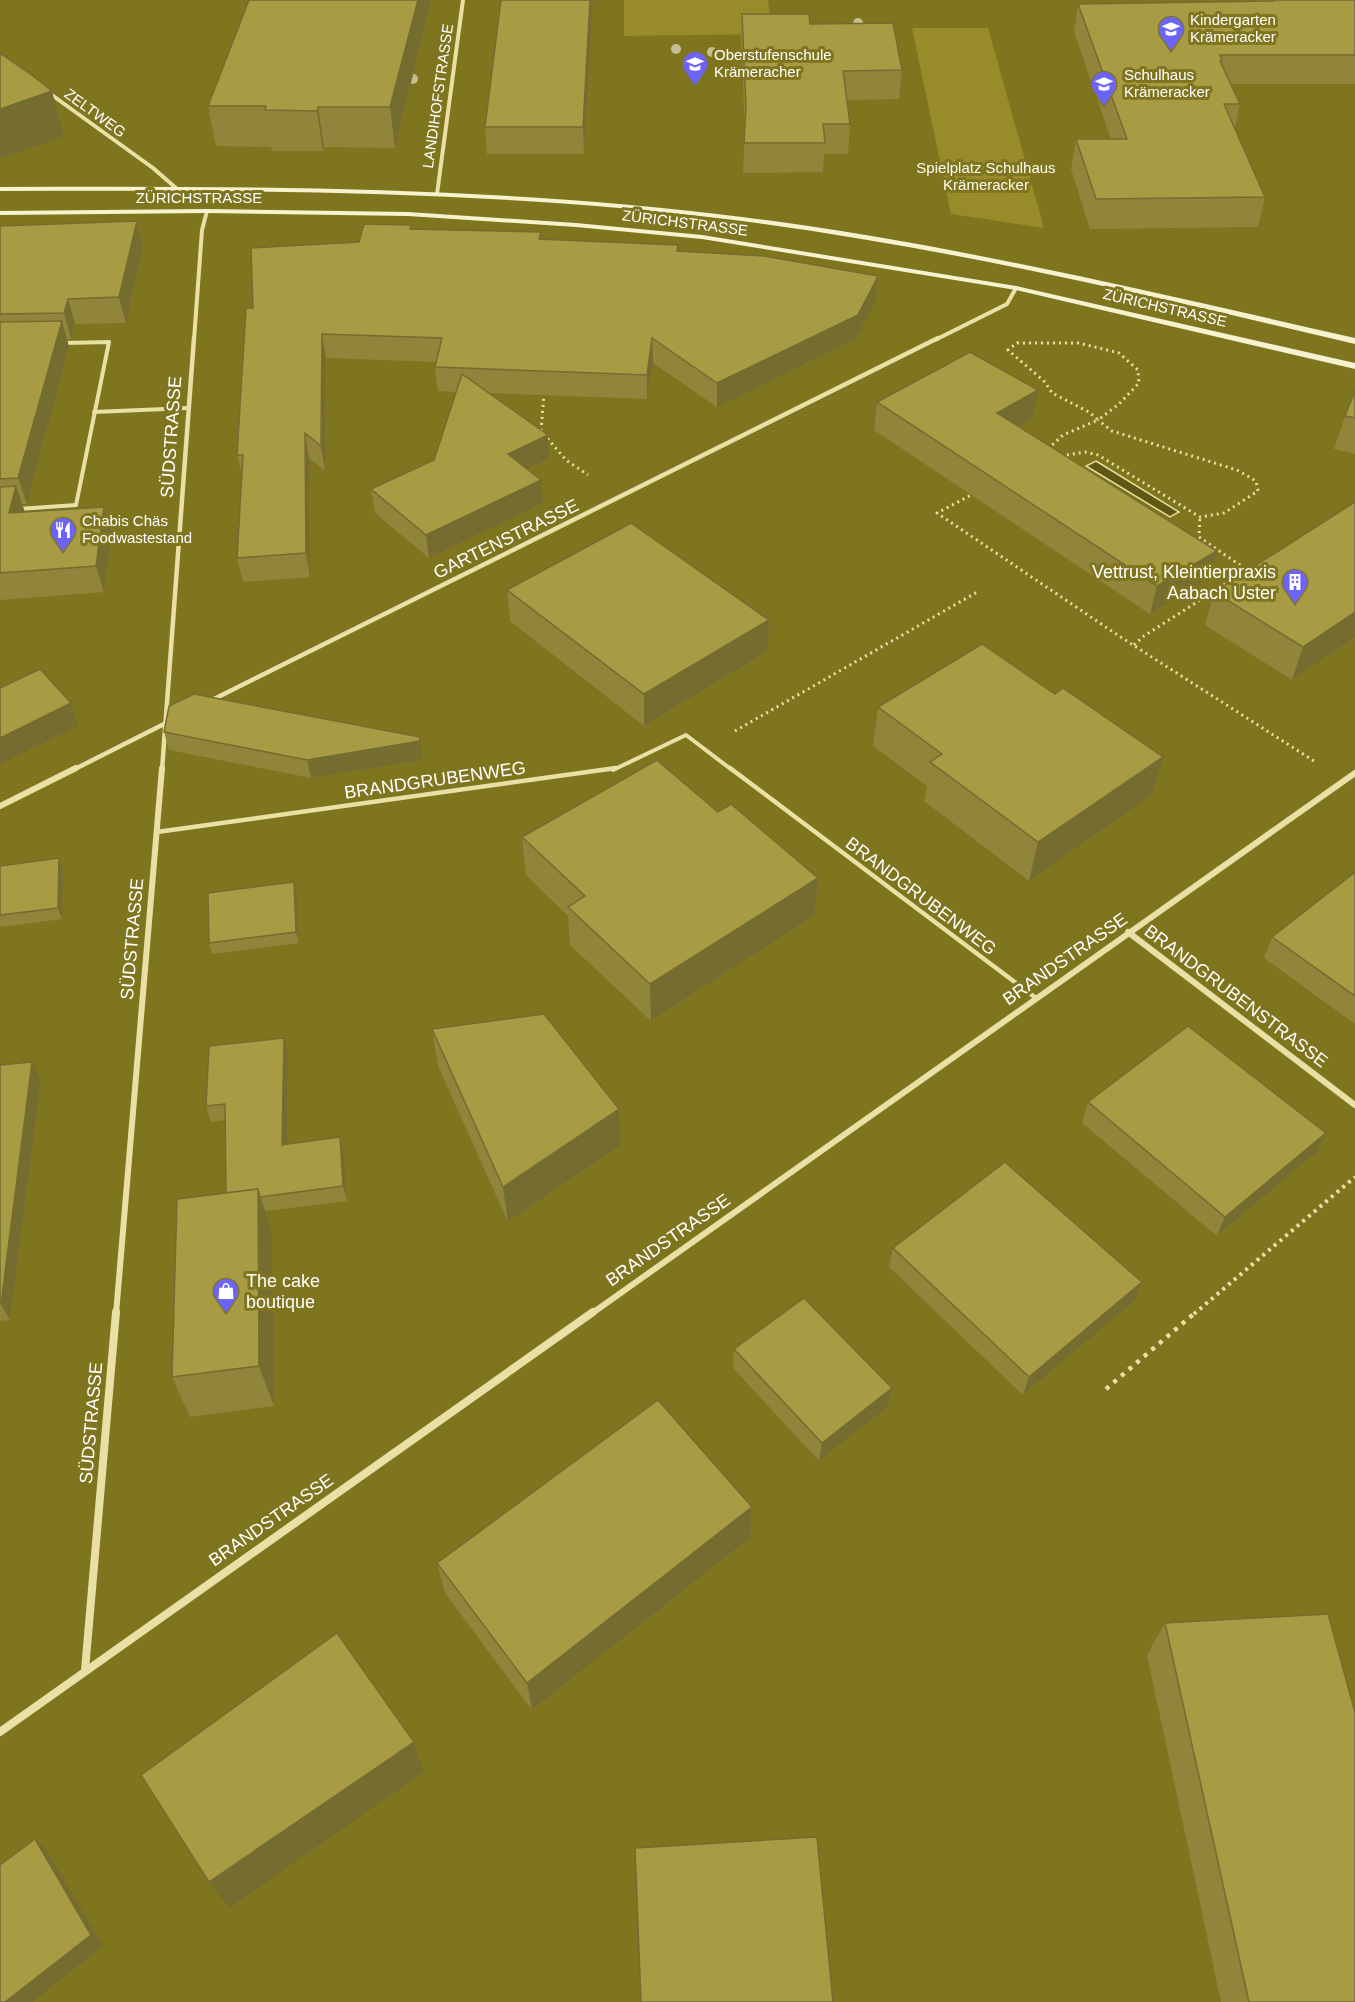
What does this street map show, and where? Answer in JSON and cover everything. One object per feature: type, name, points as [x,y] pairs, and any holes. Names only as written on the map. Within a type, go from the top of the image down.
[{"type":"main road","name":"ZÜRICHSTRASSE","points":[[0,189],[176,188],[437,194],[639,209],[844,233],[1012,263],[1355,341]]},
{"type":"main road","name":"ZÜRICHSTRASSE","points":[[0,213],[207,211],[408,214],[576,225],[702,237],[1016,288],[1355,366]]},
{"type":"street","name":"LANDIHOFSTRASSE","points":[[437,194],[463,0]]},
{"type":"street","name":"ZELTWEG","points":[[42,88],[153,168],[176,188]]},
{"type":"street","name":"SÜDSTRASSE","points":[[85,1670],[157,832],[202,230],[207,211]]},
{"type":"street","name":"GARTENSTRASSE","points":[[207,703],[1007,304],[1016,288]]},
{"type":"street","points":[[0,806],[175,718]]},
{"type":"street","name":"BRANDSTRASSE","points":[[0,1732],[1355,773]]},
{"type":"street","name":"BRANDGRUBENSTRASSE","points":[[1128,932],[1355,1105]]},
{"type":"lane","points":[[11,509],[76,505],[109,342],[54,343]]},
{"type":"lane","points":[[94,412],[188,408]]},
{"type":"lane","name":"BRANDGRUBENWEG","points":[[157,832],[612,770],[686,735],[1036,998]]},
{"type":"path","points":[[1047,450],[1052,441],[1098,420],[1128,397],[1139,383],[1138,370],[1119,353],[1079,343],[1017,343],[1008,350],[1045,382],[1052,393],[1089,412],[1098,420],[1112,431],[1237,470],[1257,481],[1258,491],[1224,513],[1200,518],[1098,455],[1085,452],[1053,457]]},
{"type":"path","points":[[544,387],[541,430],[566,460],[620,498]]},
{"type":"path","points":[[979,491],[937,513],[1134,645],[1345,781]]},
{"type":"path","points":[[1200,518],[1199,537],[1254,576]]},
{"type":"path","points":[[1134,645],[1144,636],[1247,570]]},
{"type":"path","points":[[704,749],[979,591]]},
{"type":"path","points":[[1106,1389],[1355,1177]]},
{"type":"green space","points":[[624,0],[768,0],[772,34],[624,36]]},
{"type":"green space","name":"Spielplatz Schulhaus Krämeracker","points":[[912,28],[988,28],[1044,228],[951,214]]},
{"type":"shaded area","points":[[1096,461],[1179,512],[1170,517],[1086,466]]},
{"type":"building","points":[[249,0],[418,0],[390,107],[318,107],[317,111],[265,110],[266,106],[208,106]]},
{"type":"building","points":[[501,0],[590,0],[583,127],[485,127]]},
{"type":"building","points":[[1355,0],[1355,55],[1220,55],[1222,61],[1220,61],[1240,104],[1224,104],[1265,197],[1096,199],[1076,139],[1127,139],[1078,4]]},
{"type":"building","points":[[742,14],[809,14],[810,24],[893,23],[902,70],[843,71],[850,124],[823,124],[825,143],[744,143],[746,107]]},
{"type":"building","points":[[0,53],[33,76],[52,91],[0,109]]},
{"type":"building","points":[[137,221],[119,297],[68,299],[64,313],[0,314],[0,226]]},
{"type":"building","points":[[364,224],[411,225],[410,229],[541,232],[539,239],[678,245],[677,251],[764,256],[878,276],[858,315],[717,383],[652,338],[647,375],[435,367],[442,338],[322,334],[321,446],[305,433],[306,553],[237,558],[243,455],[237,455],[246,308],[253,308],[251,248],[359,242]]},
{"type":"building","points":[[62,321],[18,478],[0,479],[0,322]]},
{"type":"building","points":[[970,352],[1038,390],[997,413],[1217,551],[1157,586],[877,402]]},
{"type":"building","points":[[462,374],[548,435],[508,454],[541,480],[426,535],[371,489],[434,460]]},
{"type":"building","points":[[1355,391],[1355,418],[1345,416]]},
{"type":"building","points":[[16,486],[9,513],[104,507],[96,566],[0,573],[0,487]]},
{"type":"building","name":"Vettrust, Kleintierpraxis Aabach Uster","points":[[1355,502],[1355,612],[1303,647],[1214,592]]},
{"type":"building","points":[[631,523],[769,620],[644,694],[507,590]]},
{"type":"building","points":[[982,644],[1055,694],[1063,688],[1163,757],[1038,842],[930,762],[942,754],[878,707]]},
{"type":"building","points":[[40,669],[71,703],[0,738],[0,688]]},
{"type":"building","points":[[194,694],[420,737],[420,741],[307,760],[164,732],[169,706]]},
{"type":"building","points":[[657,760],[718,812],[731,804],[818,878],[650,984],[568,907],[585,896],[522,837]]},
{"type":"building","points":[[59,858],[58,908],[0,915],[0,866]]},
{"type":"building","points":[[1355,874],[1355,996],[1272,937]]},
{"type":"building","points":[[294,882],[296,932],[209,943],[208,893]]},
{"type":"building","points":[[544,1014],[619,1109],[503,1187],[432,1029]]},
{"type":"building","points":[[1188,1026],[1326,1133],[1225,1217],[1088,1102]]},
{"type":"building","points":[[284,1038],[282,1145],[340,1137],[343,1186],[260,1197],[258,1189],[226,1193],[225,1104],[206,1106],[209,1046]]},
{"type":"building","points":[[32,1062],[1,1304],[0,1304],[0,1065]]},
{"type":"building","points":[[1005,1162],[1142,1282],[1029,1377],[893,1248]]},
{"type":"building","points":[[258,1189],[259,1366],[172,1377],[177,1199]]},
{"type":"building","points":[[804,1298],[892,1388],[822,1443],[734,1349]]},
{"type":"building","points":[[658,1400],[752,1507],[527,1683],[437,1563]]},
{"type":"building","points":[[1328,1614],[1355,1712],[1355,2002],[1249,2002],[1165,1623]]},
{"type":"building","points":[[337,1633],[414,1742],[209,1882],[141,1775]]},
{"type":"building","points":[[817,1837],[833,2002],[641,2002],[635,1848]]},
{"type":"building","points":[[35,1839],[91,1935],[5,2002],[0,2002],[0,1865]]},
{"type":"place","name":"Kindergarten Krämeracker","points":[[1171,52]]},
{"type":"place","name":"Oberstufenschule Krämeracher","points":[[695,87]]},
{"type":"place","name":"Schulhaus Krämeracker","points":[[1104,107]]},
{"type":"place","name":"Chabis Chäs Foodwastestand","points":[[63,553]]},
{"type":"place","name":"Vettrust, Kleintierpraxis Aabach Uster","points":[[1295,605]]},
{"type":"place","name":"The cake boutique","points":[[226,1314]]}]
